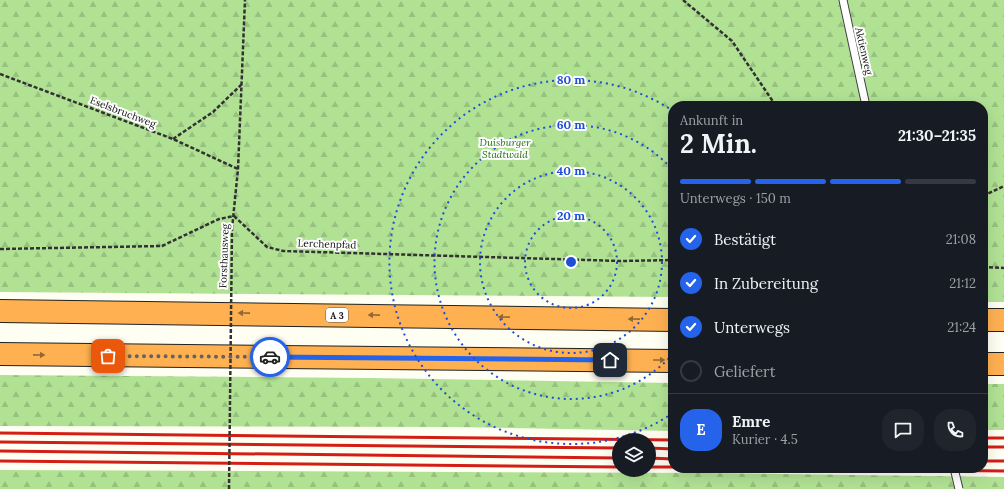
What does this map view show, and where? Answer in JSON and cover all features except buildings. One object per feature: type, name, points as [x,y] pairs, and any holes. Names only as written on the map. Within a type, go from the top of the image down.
[{"type":"highway","name":"A 3","points":[[0,311],[668,320]]},
{"type":"highway","points":[[988,320],[1004,320]]},
{"type":"highway","points":[[0,354],[668,361]]},
{"type":"highway","points":[[988,364],[1004,364]]},
{"type":"lane","name":"Aktienweg","points":[[843,0],[865,101]]},
{"type":"lane","points":[[955,473],[959,489]]},
{"type":"path","name":"Forsthausweg","points":[[229,489],[232,229],[238,169],[245,0]]},
{"type":"path","points":[[682,0],[732,41],[773,101]]},
{"type":"path","name":"Eselsbruchweg","points":[[0,74],[173,139],[238,169]]},
{"type":"path","points":[[173,139],[213,112],[242,84]]},
{"type":"path","points":[[988,194],[1004,186]]},
{"type":"path","points":[[0,249],[162,246],[219,219],[234,216]]},
{"type":"path","name":"Lerchenpfad","points":[[234,216],[267,247],[283,251],[621,261],[668,260]]},
{"type":"path","points":[[988,267],[1004,268]]},
{"type":"green space","name":"Duisburger Stadtwald","points":[[0,0],[1004,0],[1004,302],[988,302],[988,101],[668,101],[668,297],[0,292]]},
{"type":"green space","points":[[0,375],[370,378],[668,383],[668,431],[454,427],[0,426]]},
{"type":"green space","points":[[988,384],[1004,384],[1004,430],[988,430]]},
{"type":"green space","points":[[0,470],[612,473],[612,477],[656,477],[656,473],[1004,477],[1004,489],[0,489]]},
{"type":"railway","points":[[0,433],[668,440]]},
{"type":"railway","points":[[988,438],[1004,438]]},
{"type":"railway","points":[[0,442],[612,448]]},
{"type":"railway","points":[[988,447],[1004,447]]},
{"type":"railway","points":[[656,448],[668,449]]},
{"type":"railway","points":[[0,451],[612,458]]},
{"type":"railway","points":[[656,458],[668,459]]},
{"type":"railway","points":[[0,461],[612,467]]},
{"type":"railway","points":[[988,461],[1004,461]]},
{"type":"railway","points":[[656,467],[668,467]]},
{"type":"railway","points":[[988,471],[1004,471]]},
{"type":"way so far","points":[[108,356],[270,357]]},
{"type":"route","points":[[270,357],[610,360]]}]
